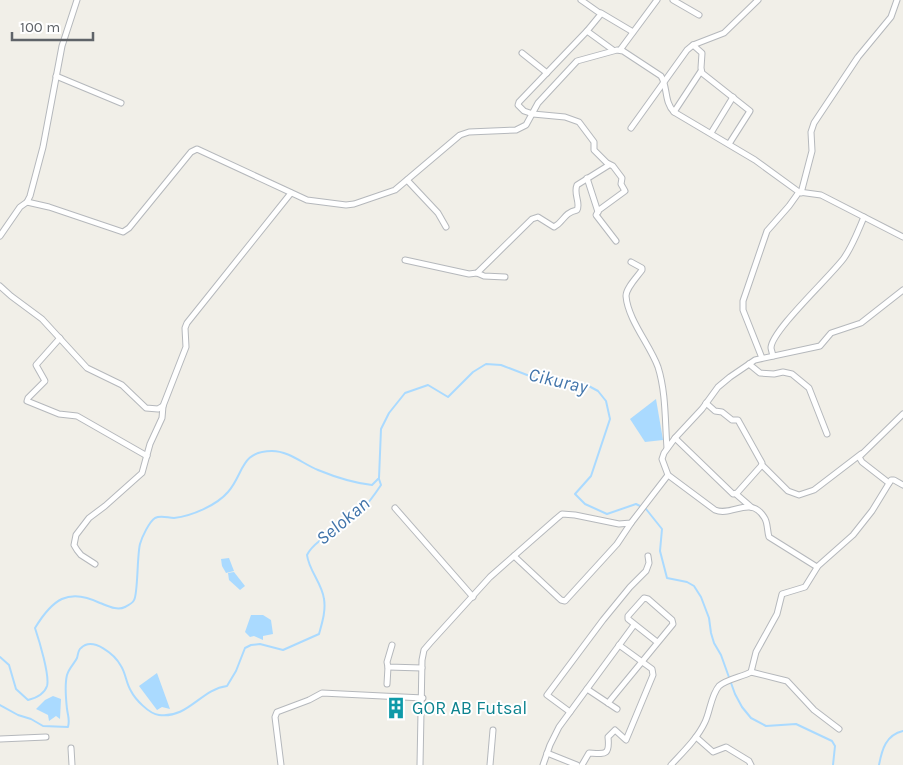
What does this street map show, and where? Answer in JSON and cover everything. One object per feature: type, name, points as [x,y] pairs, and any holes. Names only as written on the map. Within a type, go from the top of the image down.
[{"type":"street","points":[[0,236],[20,208],[27,202],[43,148],[62,46],[77,0]]},
{"type":"street","points":[[581,0],[633,32]]},
{"type":"street","points":[[620,50],[657,0]]},
{"type":"street","points":[[674,0],[698,15]]},
{"type":"street","points":[[631,128],[684,53],[694,46],[724,33],[758,0]]},
{"type":"street","points":[[762,358],[743,310],[743,301],[768,231],[800,193],[812,151],[811,132],[814,123],[858,57],[891,17],[897,0]]},
{"type":"street","points":[[598,212],[626,191],[621,184],[622,178],[613,166],[594,150],[594,142],[579,122],[565,117],[533,114],[524,111],[518,105],[518,102],[587,32],[601,13]]},
{"type":"street","points":[[587,32],[613,50]]},
{"type":"street","points":[[674,112],[701,70],[702,53],[694,46]]},
{"type":"street","points":[[27,202],[49,207],[123,232],[129,228],[191,152],[197,149],[311,202],[350,205],[392,192],[460,135],[469,132],[520,130],[526,125],[538,104],[577,61],[613,50],[620,50],[658,72],[664,80],[668,102],[674,112],[755,160],[800,193],[821,195],[903,237]]},
{"type":"street","points":[[522,53],[547,73]]},
{"type":"street","points":[[701,70],[750,112],[729,144]]},
{"type":"street","points":[[56,76],[121,103]]},
{"type":"street","points":[[711,133],[733,97]]},
{"type":"street","points":[[477,273],[532,219],[538,217],[554,227],[558,226],[568,213],[577,210],[579,206],[575,190],[578,184],[609,164]]},
{"type":"street","points":[[587,178],[598,212],[596,215],[616,241]]},
{"type":"street","points":[[407,180],[438,213],[446,227]]},
{"type":"street","points":[[95,564],[77,550],[74,545],[76,535],[89,518],[139,477],[143,470],[162,418],[163,406],[186,344],[185,328],[187,323],[291,193]]},
{"type":"street","points":[[773,356],[771,348],[774,339],[795,312],[842,260],[852,246],[864,216]]},
{"type":"street","points":[[404,260],[469,274],[477,273],[484,276],[505,277]]},
{"type":"street","points":[[631,262],[642,268],[642,270],[626,293],[626,298],[631,313],[657,365],[660,377],[667,449]]},
{"type":"street","points":[[0,286],[42,319],[87,368],[122,385],[146,408],[158,409],[163,406]]},
{"type":"street","points":[[752,507],[717,511],[668,475],[662,459],[667,449],[718,387],[749,364],[762,358],[820,346],[831,333],[861,324],[903,290]]},
{"type":"street","points":[[60,338],[36,366],[45,382],[28,398],[28,401],[59,414],[77,416],[147,456]]},
{"type":"street","points":[[749,364],[760,373],[788,372],[809,388],[827,434]]},
{"type":"street","points":[[706,403],[715,411],[722,412],[732,420],[738,420],[762,465],[788,491],[799,496],[814,490],[861,454],[903,414]]},
{"type":"street","points":[[675,438],[733,494],[736,494],[765,518],[769,537],[817,567]]},
{"type":"street","points":[[861,454],[859,457],[862,462],[889,483]]},
{"type":"street","points":[[736,494],[762,465]]},
{"type":"street","points":[[514,556],[561,600],[565,601],[617,544],[639,511],[668,475]]},
{"type":"street","points":[[751,672],[756,652],[778,614],[782,594],[805,587],[817,567],[853,535],[872,511],[889,483],[894,480],[903,485]]},
{"type":"street","points":[[395,508],[472,597]]},
{"type":"street","points":[[420,765],[424,650],[444,627],[490,577],[562,514],[618,524],[631,523]]},
{"type":"street","points":[[570,712],[547,695],[603,620],[646,571],[649,563],[648,556]]},
{"type":"street","points":[[608,703],[672,626],[673,622],[648,599],[642,599],[628,617],[629,620],[657,642]]},
{"type":"street","points":[[544,765],[553,738],[586,689],[634,625]]},
{"type":"street","points":[[387,684],[387,662],[392,645]]},
{"type":"street","points":[[582,765],[589,753],[605,753],[610,746],[608,737],[615,730],[626,740],[653,675],[652,669],[619,645]]},
{"type":"street","points":[[388,666],[422,668]]},
{"type":"street","points":[[671,765],[696,737],[708,716],[717,688],[726,682],[751,672],[787,681],[814,710],[838,728]]},
{"type":"street","points":[[586,689],[617,709]]},
{"type":"street","points":[[281,765],[275,717],[277,712],[322,693],[423,698]]},
{"type":"street","points":[[490,765],[493,730]]},
{"type":"street","points":[[696,737],[711,751],[714,752],[726,747],[749,761],[752,765]]},
{"type":"street","points":[[0,738],[46,738]]},
{"type":"street","points":[[72,748],[72,765]]},
{"type":"street","points":[[547,753],[577,765]]},
{"type":"water","points":[[656,399],[663,440],[645,442],[630,419]]},
{"type":"water","points":[[229,558],[234,571],[226,573],[221,559]]},
{"type":"water","points":[[234,572],[245,586],[240,590],[229,580],[228,573]]},
{"type":"water","points":[[251,615],[263,615],[271,620],[273,634],[263,636],[263,640],[254,636],[250,637],[245,632]]},
{"type":"water","points":[[157,673],[170,709],[162,707],[157,710],[139,686]]},
{"type":"water","points":[[53,696],[61,699],[60,719],[56,716],[49,721],[48,715],[36,709],[45,700]]},
{"type":"waterway","name":"Cikuray","points":[[0,657],[9,665],[16,689],[28,700],[39,696],[46,689],[48,681],[44,658],[35,628],[41,618],[55,604],[70,596],[89,598],[116,608],[125,607],[132,602],[136,591],[140,544],[148,526],[155,518],[181,517],[211,505],[228,492],[248,459],[262,452],[284,453],[331,475],[372,485],[379,478],[381,429],[389,413],[405,393],[428,385],[448,397],[473,372],[486,364],[501,365],[540,380],[585,384],[598,391],[606,401],[610,419],[591,476],[575,494],[585,504],[607,514],[636,504],[646,509],[662,529],[660,551],[667,578],[687,582],[694,586],[701,597],[709,618],[714,643],[721,655],[735,694],[742,707],[751,718],[766,726],[796,724],[832,741],[835,746],[833,765]]},
{"type":"waterway","name":"Selokan","points":[[0,705],[43,726],[68,727],[67,675],[80,649],[91,644],[103,648],[118,662],[123,669],[131,691],[143,706],[159,715],[178,713],[209,692],[227,686],[236,671],[245,648],[260,644],[283,650],[319,634],[324,612],[324,599],[307,555],[316,544],[363,509],[381,485],[379,479]]},
{"type":"waterway","name":"Cikuray","points":[[879,765],[889,739],[903,731]]},
{"type":"place","name":"GOR AB Futsal","points":[[396,708]]}]
